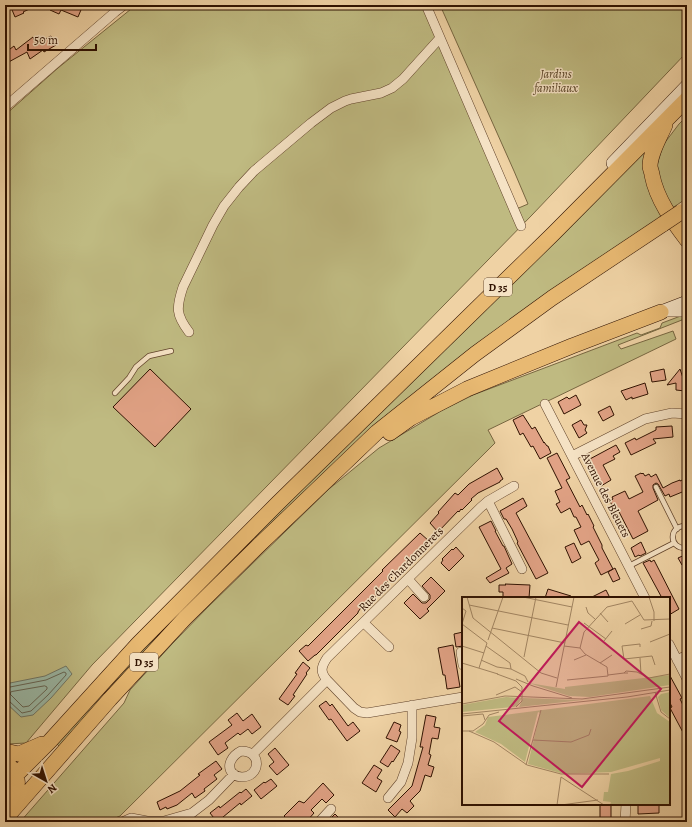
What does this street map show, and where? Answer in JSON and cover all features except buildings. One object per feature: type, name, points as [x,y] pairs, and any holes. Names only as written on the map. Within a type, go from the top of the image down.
[{"type":"main road","name":"D 35","points":[[5,819],[14,782],[50,740],[138,644],[277,504],[578,209],[687,99]]},
{"type":"main road","name":"D 35","points":[[668,118],[652,155],[650,166],[653,179],[663,205],[687,240]]},
{"type":"main road","name":"D 35","points":[[14,782],[110,699],[185,618],[377,432],[475,354],[561,292],[684,210]]},
{"type":"main road","points":[[335,472],[411,418],[467,389],[572,346],[661,312]]},
{"type":"main road","points":[[5,751],[19,754],[50,740]]},
{"type":"main road","points":[[5,760],[14,782],[13,797],[5,806]]},
{"type":"street","points":[[5,106],[124,5]]},
{"type":"street","points":[[426,5],[521,226]]},
{"type":"street","points":[[189,332],[178,315],[180,296],[183,287],[216,220],[224,206],[239,187],[265,162],[331,108],[351,99],[381,93],[397,84],[409,73],[440,38]]},
{"type":"street","points":[[578,209],[600,178],[687,86]]},
{"type":"street","points":[[661,312],[687,302]]},
{"type":"street","points":[[661,312],[687,312]]},
{"type":"street","name":"Avenue des Bleuets","points":[[545,404],[644,597]]},
{"type":"street","points":[[572,456],[645,419],[672,413],[687,414]]},
{"type":"street","name":"Rue des Chardonnerets","points":[[327,680],[323,676],[322,670],[327,658],[480,508],[488,501],[514,486]]},
{"type":"street","points":[[488,501],[522,569]]},
{"type":"street","points":[[408,579],[424,596]]},
{"type":"street","points":[[364,623],[389,647]]},
{"type":"street","points":[[670,647],[687,679]]},
{"type":"street","points":[[461,652],[462,658]]},
{"type":"street","points":[[677,660],[687,655]]},
{"type":"street","points":[[253,754],[327,680],[354,708],[360,712],[367,713],[462,697]]},
{"type":"street","points":[[388,798],[401,782],[408,763],[412,738],[412,705]]},
{"type":"street","points":[[241,751],[246,751],[253,754],[256,760],[256,765],[255,770],[251,775],[239,777],[234,774],[230,769],[232,758],[241,751]]},
{"type":"street","points":[[122,822],[131,818],[147,821],[164,821],[192,813],[209,800],[234,774]]},
{"type":"street","points":[[626,805],[626,822]]},
{"type":"street","points":[[319,822],[331,809]]},
{"type":"lane","points":[[115,393],[136,367],[149,356],[172,351]]},
{"type":"lane","points":[[656,487],[677,529]]},
{"type":"lane","points":[[687,526],[677,529],[673,535],[674,543],[679,548],[687,548]]},
{"type":"lane","points":[[629,566],[674,543]]},
{"type":"green space","name":"Jardins familiaux","points":[[136,5],[423,5],[514,210],[528,204],[440,5],[687,5],[687,52],[532,215],[92,665],[26,743],[7,744],[5,742],[5,115],[58,68]]},
{"type":"green space","points":[[687,116],[687,198],[671,209],[656,169],[663,145]]},
{"type":"green space","points":[[645,152],[645,171],[662,216],[483,340],[60,747],[56,743],[160,629]]},
{"type":"green space","points":[[686,314],[687,318],[618,345],[621,349],[673,331],[676,339],[488,430],[495,443],[120,816],[106,822],[20,822],[124,703],[130,690],[172,644],[329,489],[379,448],[441,411],[473,395],[637,333],[641,335],[660,328],[662,323]]},
{"type":"water","points":[[66,666],[72,674],[51,698],[33,715],[21,717],[5,702],[5,684],[45,676]]}]
